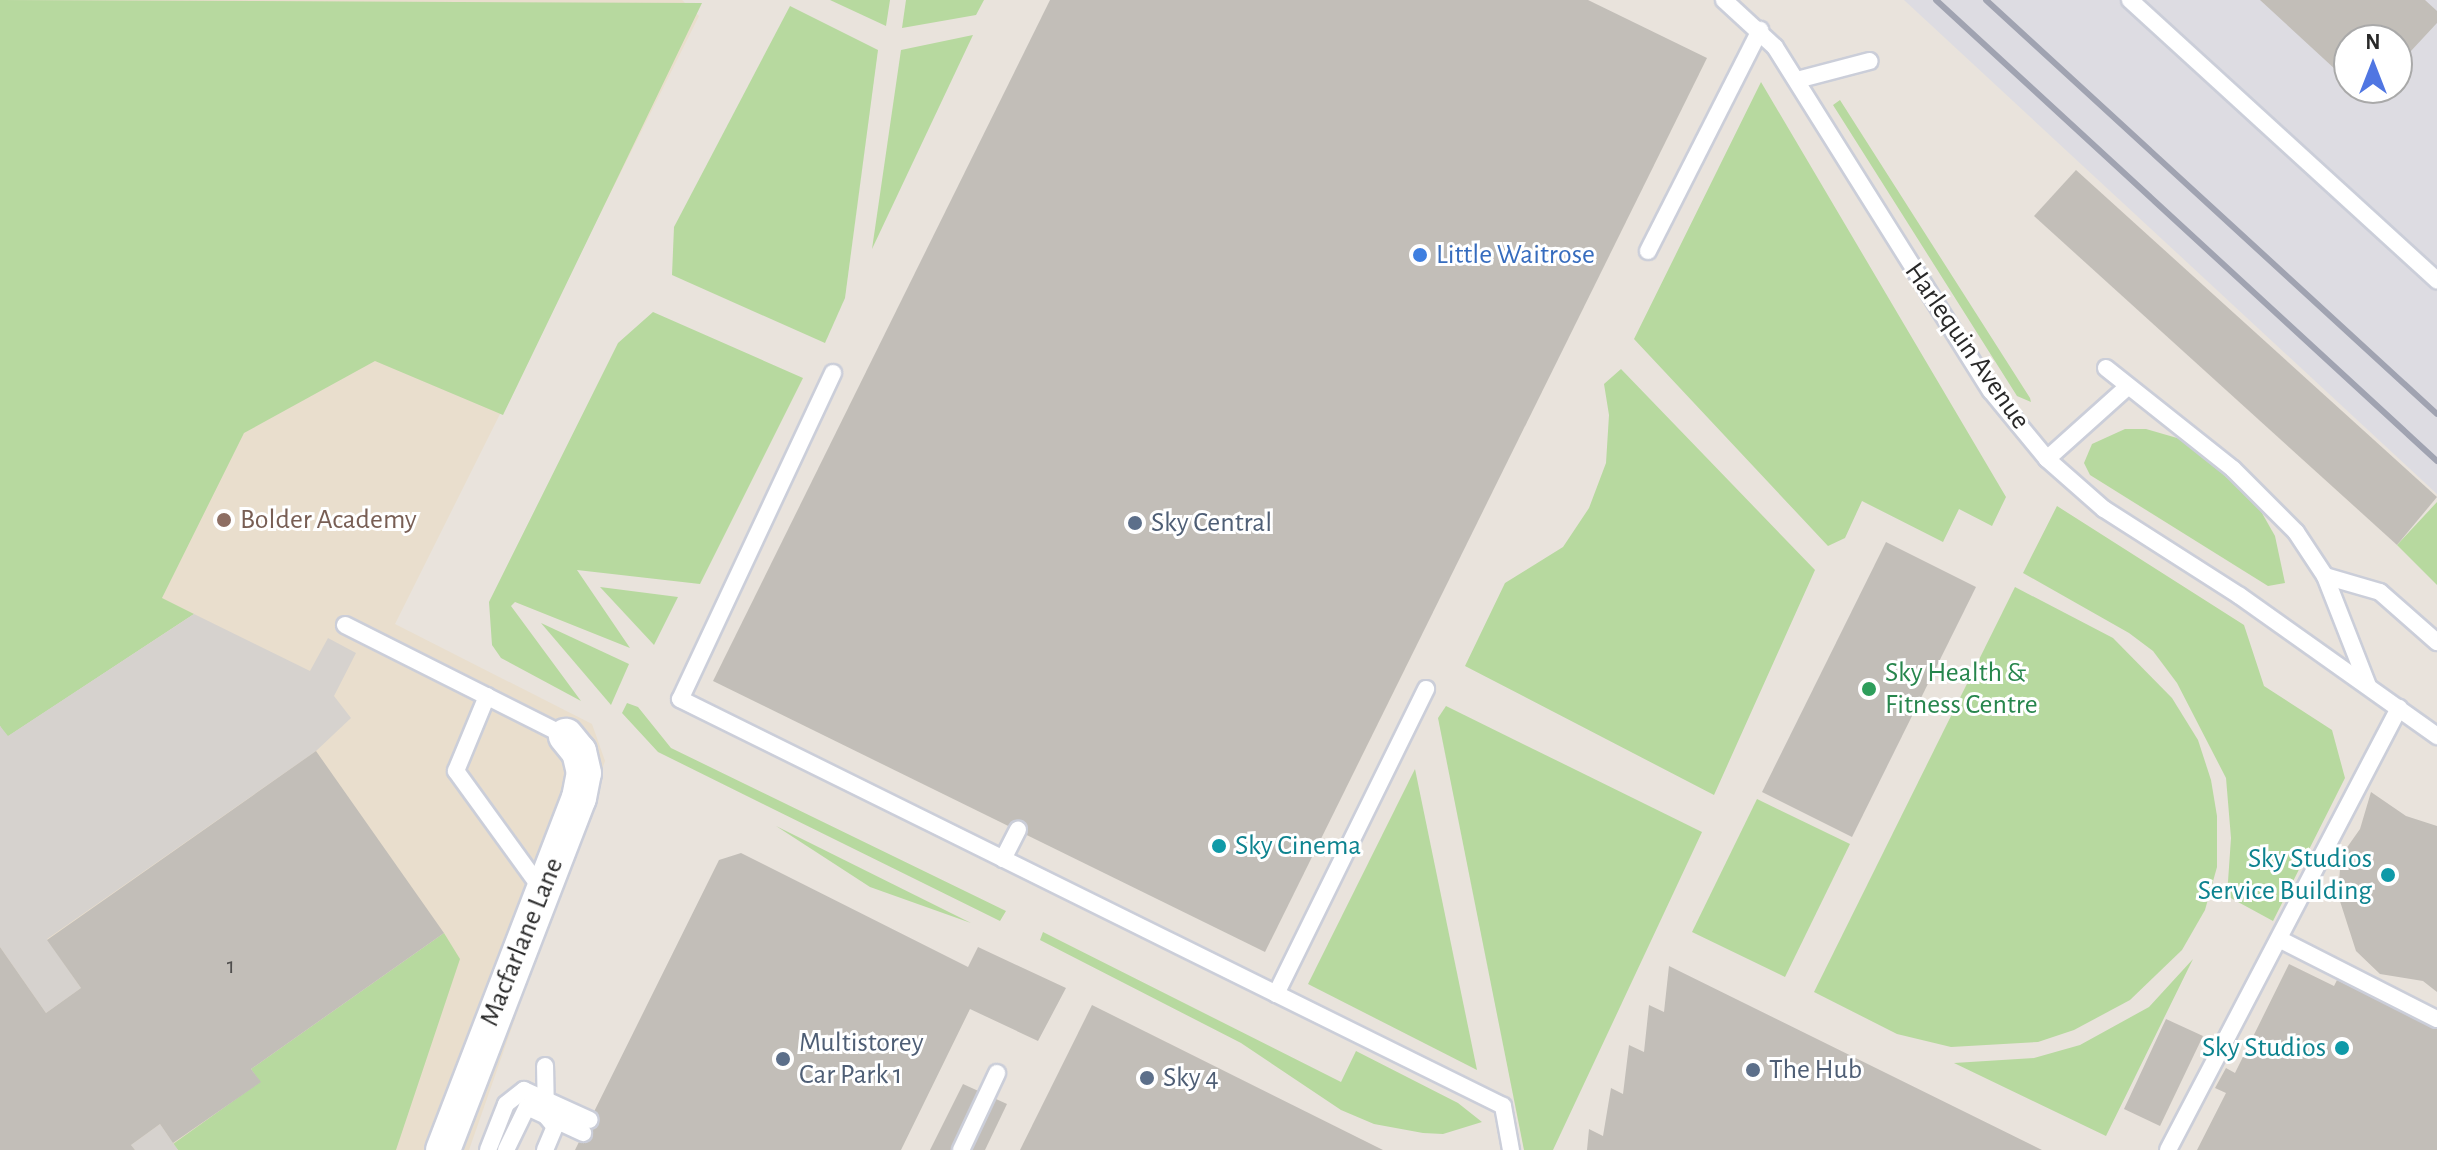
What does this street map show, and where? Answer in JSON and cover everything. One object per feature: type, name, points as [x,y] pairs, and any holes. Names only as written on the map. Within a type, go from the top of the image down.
[{"type":"street","name":"Macfarlane Lane","points":[[443,1150],[543,891],[584,773],[579,752],[566,736]]},
{"type":"lane","name":"Harlequin Avenue","points":[[1724,0],[1760,30],[1797,80],[1991,391],[2047,459],[2104,509],[2437,736]]},
{"type":"lane","points":[[2130,0],[2437,280]]},
{"type":"lane","points":[[1648,251],[1760,30]]},
{"type":"lane","points":[[1797,80],[1870,61]]},
{"type":"lane","points":[[2106,368],[2126,388],[2264,497],[2325,576],[2369,688]]},
{"type":"lane","points":[[833,373],[680,699],[1503,1106],[1511,1150]]},
{"type":"lane","points":[[2047,459],[2126,388]]},
{"type":"lane","points":[[2325,576],[2380,592],[2437,642]]},
{"type":"lane","points":[[345,625],[566,736]]},
{"type":"lane","points":[[1276,994],[1426,689]]},
{"type":"lane","points":[[487,696],[456,771],[543,891]]},
{"type":"lane","points":[[2168,1150],[2399,708]]},
{"type":"lane","points":[[1003,859],[1018,830]]},
{"type":"lane","points":[[2279,939],[2437,1019]]},
{"type":"lane","points":[[545,1066],[549,1114],[545,1150]]},
{"type":"lane","points":[[961,1150],[997,1073]]},
{"type":"lane","points":[[488,1150],[506,1104],[524,1090],[549,1114]]},
{"type":"lane","points":[[506,1150],[527,1107],[587,1127]]},
{"type":"shaded area","name":"Bolder Academy","points":[[0,0],[682,0],[699,16],[395,624],[592,724],[605,761],[469,1150],[0,1150]]},
{"type":"shaded area","points":[[1904,0],[2437,0],[2437,494]]},
{"type":"shaded area","points":[[194,614],[310,671],[328,638],[356,653],[334,696],[351,718],[316,751],[47,939],[81,988],[46,1013],[0,947],[0,726],[8,736]]},
{"type":"shaded area","points":[[160,1124],[178,1150],[135,1150],[131,1145]]},
{"type":"green space","points":[[0,0],[702,3],[503,415],[375,361],[244,433],[162,598],[194,614],[7,737],[0,726]]},
{"type":"green space","points":[[830,0],[890,0],[886,26]]},
{"type":"green space","points":[[906,0],[984,0],[976,15],[902,28]]},
{"type":"green space","points":[[790,6],[878,50],[845,298],[825,343],[672,275],[674,227]]},
{"type":"green space","points":[[973,35],[872,249],[901,50]]},
{"type":"green space","points":[[1761,82],[2006,497],[1992,526],[1959,509],[1943,542],[1862,501],[1845,538],[1828,546],[1634,339]]},
{"type":"green space","points":[[1840,100],[2031,402],[2017,396],[1833,105]]},
{"type":"green space","points":[[653,312],[803,378],[700,584],[577,570],[630,648],[515,602],[511,606],[581,701],[501,658],[492,645],[489,602],[618,343]]},
{"type":"green space","points":[[1621,369],[1815,570],[1714,795],[1465,666],[1505,583],[1563,547],[1589,508],[1606,463],[1609,415],[1604,384]]},
{"type":"green space","points":[[2125,429],[2146,429],[2184,440],[2254,499],[2275,536],[2285,583],[2268,586],[2090,475],[2084,463],[2092,444]]},
{"type":"green space","points":[[2437,502],[2437,585],[2397,545]]},
{"type":"green space","points":[[2057,506],[2244,625],[2264,686],[2332,730],[2345,778],[2273,921],[2227,896],[2231,838],[2226,778],[2177,683],[2153,651],[2129,633],[2023,573]]},
{"type":"green space","points":[[600,587],[678,597],[654,645]]},
{"type":"green space","points":[[2015,587],[2113,638],[2172,698],[2198,740],[2211,780],[2217,816],[2217,867],[2205,910],[2182,950],[2130,1000],[2074,1030],[2038,1042],[1951,1047],[1897,1034],[1814,992]]},
{"type":"green space","points":[[541,623],[629,664],[611,705]]},
{"type":"green space","points":[[627,703],[638,707],[671,748],[1006,911],[1000,921],[658,752],[622,713]]},
{"type":"green space","points":[[1446,706],[1702,832],[1553,1150],[1524,1150],[1438,718]]},
{"type":"green space","points":[[1415,769],[1477,1070],[1308,984]]},
{"type":"green space","points":[[1757,799],[1850,844],[1785,977],[1692,932]]},
{"type":"green space","points":[[776,826],[971,923],[870,887]]},
{"type":"green space","points":[[1043,932],[1341,1082],[1356,1051],[1458,1103],[1482,1122],[1443,1134],[1423,1133],[1374,1124],[1341,1110],[1241,1043],[1040,940]]},
{"type":"green space","points":[[444,933],[460,959],[396,1150],[178,1150],[173,1144],[260,1082],[251,1069]]},
{"type":"green space","points":[[2193,959],[2106,1136],[1954,1063],[2034,1058],[2080,1045],[2149,1007]]},
{"type":"building","name":"Sky Central","points":[[1050,0],[1588,0],[1707,58],[1265,952],[713,681]]},
{"type":"building","points":[[2260,0],[2425,0],[2437,11],[2437,23],[2413,49],[2413,24],[2333,24],[2333,67]]},
{"type":"building","points":[[2076,170],[2437,497],[2397,545],[2034,216]]},
{"type":"building","name":"Sky Health & Fitness Centre","points":[[1886,542],[1976,587],[1852,837],[1762,792]]},
{"type":"building","points":[[316,751],[444,933],[251,1069],[261,1082],[173,1143],[160,1124],[131,1145],[135,1150],[0,1150],[0,947],[46,1013],[81,988],[47,940]]},
{"type":"building","name":"Sky Studios Service Building","points":[[2371,792],[2406,816],[2437,826],[2437,992],[2423,981],[2380,974],[2356,951],[2338,895],[2341,856],[2360,829]]},
{"type":"building","name":"Multistorey Car Park 1","points":[[741,853],[968,967],[978,947],[1066,988],[1038,1041],[970,1009],[901,1150],[575,1150],[719,860]]},
{"type":"building","name":"Sky Studios","points":[[2289,964],[2334,986],[2337,980],[2437,1029],[2437,1150],[2197,1150],[2226,1093],[2215,1088],[2226,1068],[2235,1073]]},
{"type":"building","name":"The Hub","points":[[1669,966],[2042,1150],[1587,1150],[1589,1129],[1603,1136],[1611,1088],[1623,1094],[1629,1045],[1644,1052],[1649,1005],[1664,1012]]},
{"type":"building","name":"Sky 4","points":[[1092,1005],[1383,1150],[1020,1150]]},
{"type":"building","points":[[2166,1019],[2203,1036],[2160,1126],[2124,1109]]},
{"type":"building","points":[[963,1084],[1007,1104],[985,1150],[930,1150]]},
{"type":"railway","points":[[1936,0],[2437,461]]},
{"type":"railway","points":[[1986,0],[2437,414]]},
{"type":"place","name":"Little Waitrose","points":[[1420,255]]},
{"type":"place","name":"Bolder Academy","points":[[224,520]]},
{"type":"place","name":"Sky Central","points":[[1135,523]]},
{"type":"place","name":"Sky Health & Fitness Centre","points":[[1869,689]]},
{"type":"place","name":"Sky Cinema","points":[[1219,846]]},
{"type":"place","name":"Sky Studios Service Building","points":[[2388,875]]},
{"type":"place","name":"Sky Studios","points":[[2342,1048]]},
{"type":"place","name":"Multistorey Car Park 1","points":[[783,1059]]},
{"type":"place","name":"The Hub","points":[[1753,1070]]},
{"type":"place","name":"Sky 4","points":[[1147,1078]]}]
